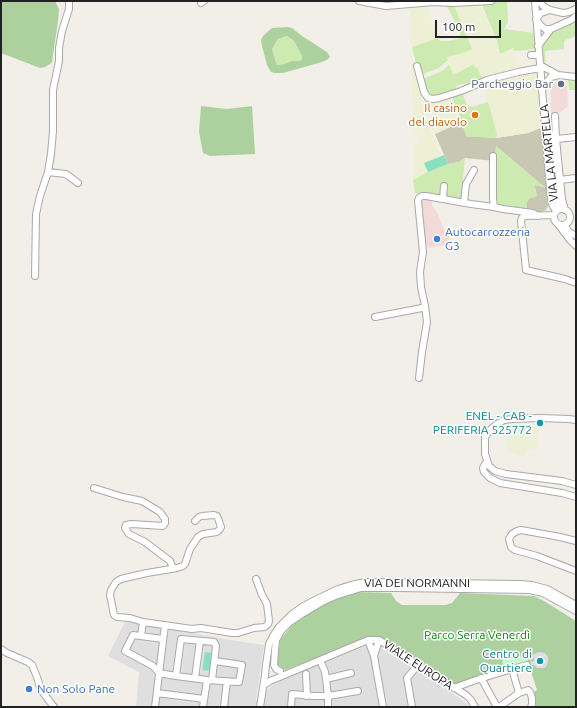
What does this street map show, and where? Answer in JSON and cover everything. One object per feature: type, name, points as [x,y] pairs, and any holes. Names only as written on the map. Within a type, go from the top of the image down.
[{"type":"street","points":[[32,273],[36,214],[48,172],[54,138],[53,90],[59,62],[59,48],[62,30],[69,9],[69,1]]},
{"type":"street","points":[[359,1],[382,7],[422,3],[477,3],[491,1]]},
{"type":"street","name":"VIA LA MARTELLA","points":[[535,1],[550,189],[552,204],[559,211]]},
{"type":"street","points":[[539,1],[550,10],[563,13],[569,12],[576,8]]},
{"type":"street","points":[[392,12],[394,6]]},
{"type":"street","points":[[550,10],[542,13],[536,19],[544,29],[551,29]]},
{"type":"street","points":[[532,43],[538,43],[551,29],[571,20],[576,16]]},
{"type":"street","points":[[531,55],[539,55]]},
{"type":"street","points":[[417,66],[424,92],[428,98],[432,99],[461,91],[487,80],[540,67],[558,75],[576,77]]},
{"type":"street","points":[[542,87],[551,78],[558,75]]},
{"type":"street","points":[[554,116],[562,199],[559,211],[554,219],[555,222],[576,236],[570,240]]},
{"type":"street","points":[[556,140],[576,138]]},
{"type":"street","points":[[493,156],[492,177],[494,207]]},
{"type":"street","points":[[464,203],[466,184],[474,170]]},
{"type":"street","points":[[48,172],[66,174],[78,183]]},
{"type":"street","points":[[560,180],[576,178]]},
{"type":"street","points":[[443,199],[444,186]]},
{"type":"street","points":[[419,378],[419,366],[427,322],[420,272],[423,252],[418,223],[419,198],[422,196],[464,203],[526,210],[538,216]]},
{"type":"street","points":[[576,225],[570,217],[569,212],[559,211],[538,216],[524,216],[521,221],[526,270],[576,282]]},
{"type":"street","points":[[562,226],[569,222],[570,217]]},
{"type":"street","points":[[562,226],[570,240],[576,246]]},
{"type":"street","points":[[375,317],[422,308],[425,306]]},
{"type":"street","points":[[576,420],[546,418],[518,418],[504,420],[490,430],[485,437],[484,448],[489,466],[495,471],[506,474],[576,484]]},
{"type":"street","points":[[487,461],[483,468],[484,472],[490,478],[500,483],[562,493],[576,497]]},
{"type":"street","points":[[94,488],[118,496],[142,501],[160,512],[165,519],[163,526],[132,524],[126,525],[125,528],[129,534],[145,542],[170,561],[172,569]]},
{"type":"street","points":[[195,521],[202,516],[214,515],[217,516],[221,527],[217,532],[200,535],[190,548],[183,566],[137,574],[116,582],[110,593],[112,612],[115,616],[143,622],[232,633],[265,627],[269,621],[267,604],[256,579]]},
{"type":"street","points":[[576,541],[560,536],[521,530],[512,534],[509,540],[511,547],[515,550],[537,556],[576,571]]},
{"type":"street","name":"VIA DEI NORMANNI","points":[[264,685],[269,644],[272,636],[279,627],[291,615],[308,603],[328,593],[351,585],[365,582],[532,585],[546,589],[576,605]]},
{"type":"street","name":"VIA DEI NORMANNI","points":[[280,671],[276,669],[274,665],[274,657],[276,640],[281,631],[290,622],[324,601],[361,588],[530,590],[543,594],[576,612]]},
{"type":"street","points":[[141,636],[143,622]]},
{"type":"street","points":[[155,707],[165,625]]},
{"type":"street","points":[[163,639],[133,635],[125,651],[153,666],[159,673],[209,680],[239,682],[242,665],[215,661]]},
{"type":"street","points":[[176,676],[181,639],[214,642],[216,646],[215,661],[203,707]]},
{"type":"street","points":[[368,640],[374,656],[383,707]]},
{"type":"street","name":"VIALE EUROPA","points":[[264,685],[270,681],[368,640],[379,640],[466,695],[475,707]]},
{"type":"street","points":[[374,656],[379,640]]},
{"type":"street","points":[[196,678],[200,641]]},
{"type":"street","points":[[1,648],[7,653],[28,662],[32,666],[41,690],[54,707]]},
{"type":"street","points":[[320,660],[325,672],[328,707]]},
{"type":"street","points":[[412,707],[407,678],[418,664]]},
{"type":"street","points":[[454,688],[481,678],[527,665]]},
{"type":"street","points":[[512,669],[519,693]]},
{"type":"street","points":[[265,675],[280,671],[289,673]]},
{"type":"street","points":[[326,679],[351,673]]},
{"type":"street","points":[[306,674],[307,696]]},
{"type":"street","points":[[481,678],[498,707],[519,693],[528,690],[532,698],[531,707]]},
{"type":"street","points":[[224,707],[227,681]]},
{"type":"street","points":[[260,707],[264,685]]},
{"type":"street","points":[[291,707],[292,694],[328,696],[358,691]]},
{"type":"street","points":[[157,693],[204,700]]},
{"type":"shaded area","points":[[426,4],[438,38],[412,47],[410,40],[410,6]]},
{"type":"shaded area","points":[[480,4],[495,36],[500,54],[514,48],[517,70],[482,79],[474,65],[452,76],[447,57],[460,54],[471,47],[454,5]]},
{"type":"shaded area","points":[[411,60],[413,62],[427,121],[441,156],[425,163],[428,172],[413,180],[413,144],[419,144],[418,134],[412,135]]},
{"type":"shaded area","points":[[538,71],[543,127],[528,133],[496,138],[497,134],[482,84]]},
{"type":"shaded area","points":[[567,81],[568,106],[560,113],[558,112],[556,116],[551,114],[550,111],[551,91],[554,82]]},
{"type":"shaded area","points":[[423,96],[427,100],[436,102],[452,97],[461,122],[435,134]]},
{"type":"shaded area","points":[[461,122],[467,137],[496,138],[528,133],[543,127],[549,195],[546,210],[540,212],[527,209],[526,203],[535,184],[544,187],[496,146],[495,161],[465,158],[459,162],[448,164],[435,134]]},
{"type":"shaded area","points":[[421,199],[432,201],[432,206],[438,214],[446,234],[449,236],[450,244],[428,248],[426,244]]},
{"type":"shaded area","points":[[526,427],[539,427],[538,449],[526,450],[525,458],[508,451],[506,441],[510,436]]},
{"type":"shaded area","points":[[126,620],[224,639],[264,645],[256,700],[273,685],[291,675],[366,646],[381,648],[452,693],[469,707],[136,707],[139,672],[108,656]]},
{"type":"shaded area","points":[[177,632],[219,637],[219,641],[177,635]]},
{"type":"shaded area","points":[[135,638],[157,641],[156,644],[135,641]]},
{"type":"shaded area","points":[[183,643],[186,644],[183,671],[179,672]]},
{"type":"shaded area","points":[[202,646],[205,646],[202,673],[198,673]]},
{"type":"shaded area","points":[[539,652],[545,653],[548,657],[548,662],[544,668],[537,668],[534,665],[531,666],[529,662],[534,661],[534,658],[531,657]]},
{"type":"shaded area","points":[[171,697],[196,701],[196,704],[171,701]]},
{"type":"green space","points":[[1,1],[55,1],[59,9],[52,62],[50,64],[40,68],[1,53]]},
{"type":"green space","points":[[481,2],[507,2],[508,22],[503,31],[505,29],[533,33],[535,29],[536,49],[514,51],[513,48],[500,54],[497,41]]},
{"type":"green space","points":[[446,5],[454,5],[472,49],[447,57],[448,60],[439,68],[419,76],[412,47],[438,38],[440,41],[449,41],[461,38],[458,27]]},
{"type":"green space","points":[[576,19],[576,35],[573,38],[572,37],[564,41],[564,49],[545,51],[546,63],[543,64],[542,49],[544,41],[548,35],[555,29]]},
{"type":"green space","points":[[272,28],[292,28],[327,52],[330,57],[322,62],[283,73],[271,72],[267,65],[261,40],[263,36]],"holes":[[[287,36],[294,41],[302,56],[302,59],[300,61],[292,61],[277,65],[272,49],[278,39]]]},
{"type":"green space","points":[[287,36],[294,41],[302,56],[302,59],[300,61],[292,61],[277,65],[272,49],[278,39]]},
{"type":"green space","points":[[449,64],[453,75],[474,64],[475,68],[477,67],[482,79],[456,86],[458,92],[428,98],[420,79],[444,70]]},
{"type":"green space","points":[[568,78],[575,80],[576,90],[569,90],[568,80],[552,81],[552,79]]},
{"type":"green space","points":[[462,93],[467,105],[472,107],[488,102],[497,134],[496,138],[467,137],[452,97]]},
{"type":"green space","points":[[201,106],[227,109],[252,106],[255,154],[210,156],[203,153],[199,132]]},
{"type":"green space","points":[[496,146],[546,188],[535,185],[537,196],[529,199],[526,203],[527,209],[499,206],[495,198]]},
{"type":"green space","points":[[444,155],[448,164],[428,172],[424,163]]},
{"type":"green space","points":[[465,158],[461,200],[415,193],[413,180],[428,172],[448,164],[459,162]]},
{"type":"green space","name":"Parco Serra Venerdì","points":[[356,592],[391,593],[396,601],[402,605],[445,605],[452,603],[460,593],[534,596],[544,601],[576,621],[576,707],[535,707],[534,692],[537,690],[528,662],[455,685],[380,637],[367,639],[285,670],[277,664],[280,640],[294,623],[329,601]]},
{"type":"green space","points":[[205,652],[214,653],[212,671],[202,670]]},
{"type":"green space","points":[[503,653],[527,658],[528,662],[502,670]]},
{"type":"place","name":"Parcheggio Bar","points":[[561,84]]},
{"type":"place","name":"Il casino del diavolo","points":[[475,115]]},
{"type":"place","name":"Autocarrozzeria G3","points":[[437,239]]},
{"type":"place","name":"ENEL - CAB - PERIFERIA 525772","points":[[540,423]]},
{"type":"place","name":"Centro di Quartiere","points":[[540,661]]},
{"type":"place","name":"Non Solo Pane","points":[[29,689]]}]
